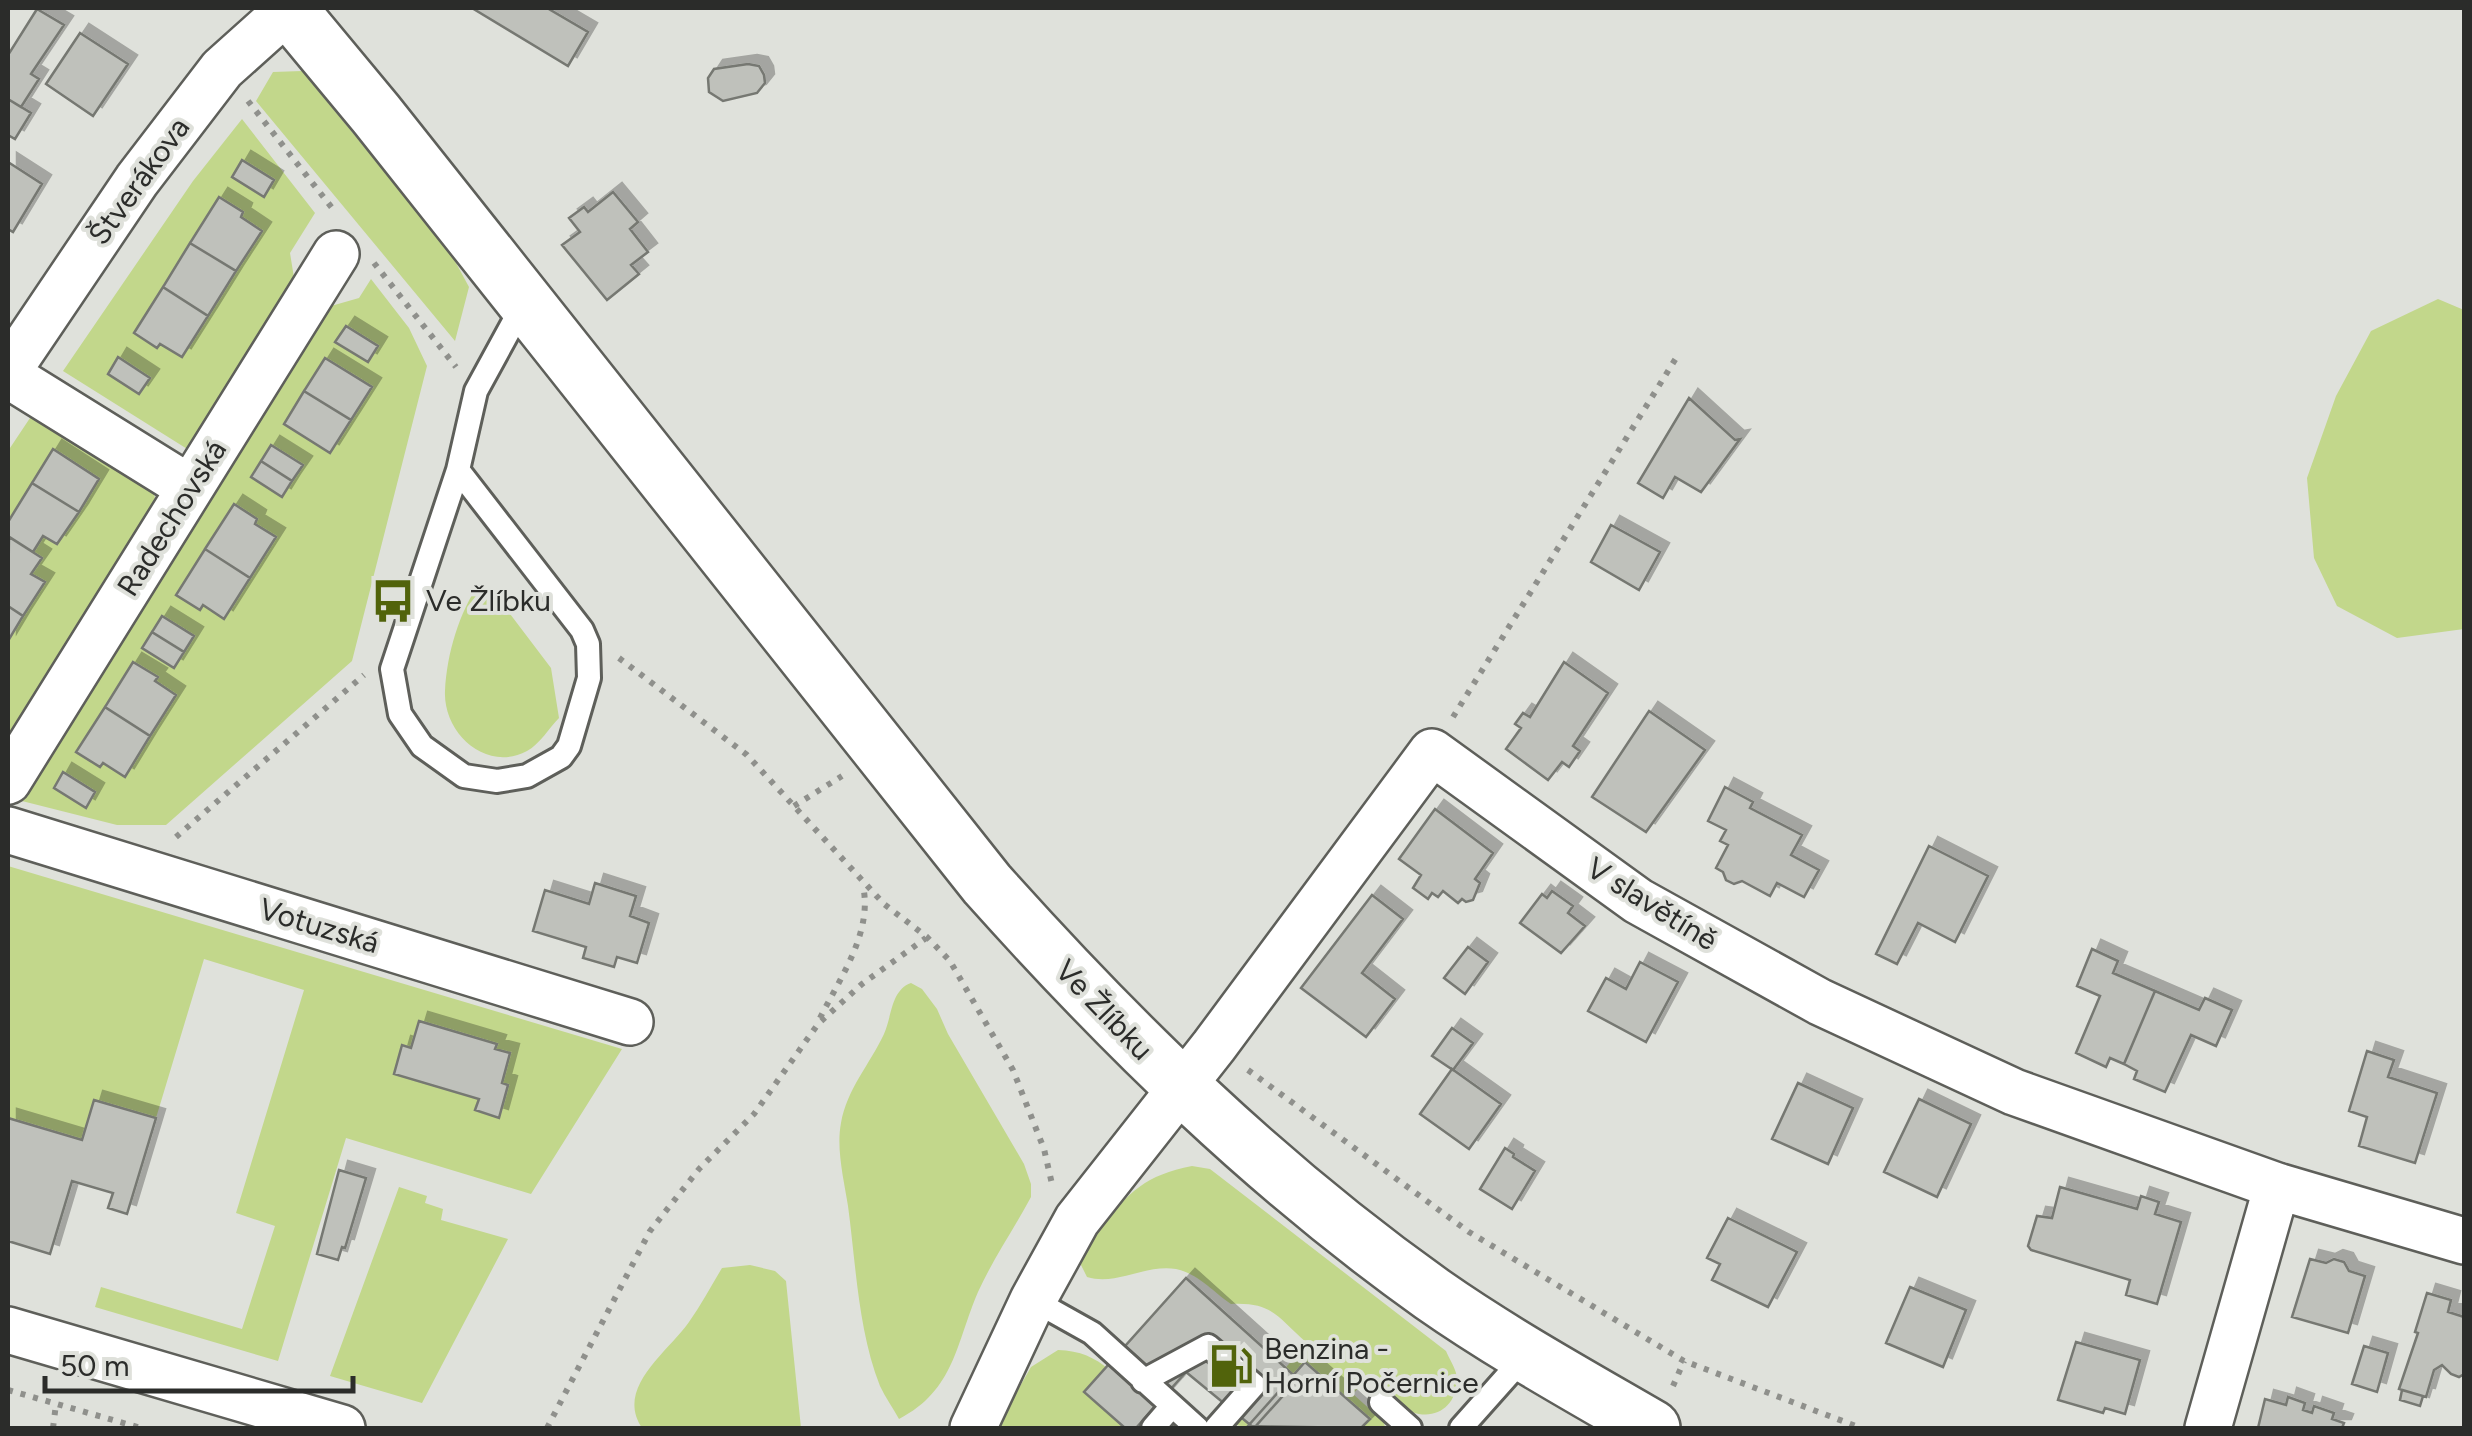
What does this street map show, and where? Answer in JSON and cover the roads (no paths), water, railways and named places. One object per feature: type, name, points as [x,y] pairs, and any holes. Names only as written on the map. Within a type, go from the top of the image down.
[{"type":"street","name":"Ve Žlíbku","points":[[289,8],[987,884],[1077,984],[1246,1148],[1333,1220],[1434,1295],[1526,1355],[1652,1428]]},
{"type":"street","name":"Štverákova","points":[[8,373],[136,180],[238,52],[289,8]]},
{"type":"street","name":"Radechovská","points":[[8,781],[336,254]]},
{"type":"street","points":[[8,373],[190,488]]},
{"type":"street","name":"V slavětíně","points":[[1181,1088],[1432,752],[1638,901],[1820,1002],[2014,1092],[2277,1186],[2464,1241]]},
{"type":"street","name":"Votuzská","points":[[8,830],[630,1022]]},
{"type":"street","points":[[973,1428],[1033,1300],[1077,1220],[1181,1088]]},
{"type":"street","points":[[2208,1428],[2277,1186]]},
{"type":"street","points":[[9,1343],[342,1428]]},
{"type":"lane","points":[[458,470],[582,630],[588,644],[588,678],[569,746],[547,767],[513,780],[480,781],[464,776],[422,746],[400,714],[392,668],[458,470],[476,392],[525,301]]},
{"type":"lane","points":[[1033,1300],[1092,1333],[1197,1428]]},
{"type":"lane","points":[[1143,1381],[1208,1346],[1254,1385],[1216,1428]]},
{"type":"lane","points":[[1461,1428],[1526,1355]]},
{"type":"lane","points":[[1381,1402],[1410,1428]]},
{"type":"lane","points":[[1153,1428],[1172,1406]]},
{"type":"place","name":"Ve Žlíbku","points":[[393,601]]},
{"type":"place","name":"Benzina - Horní Počernice","points":[[1231,1366]]}]
